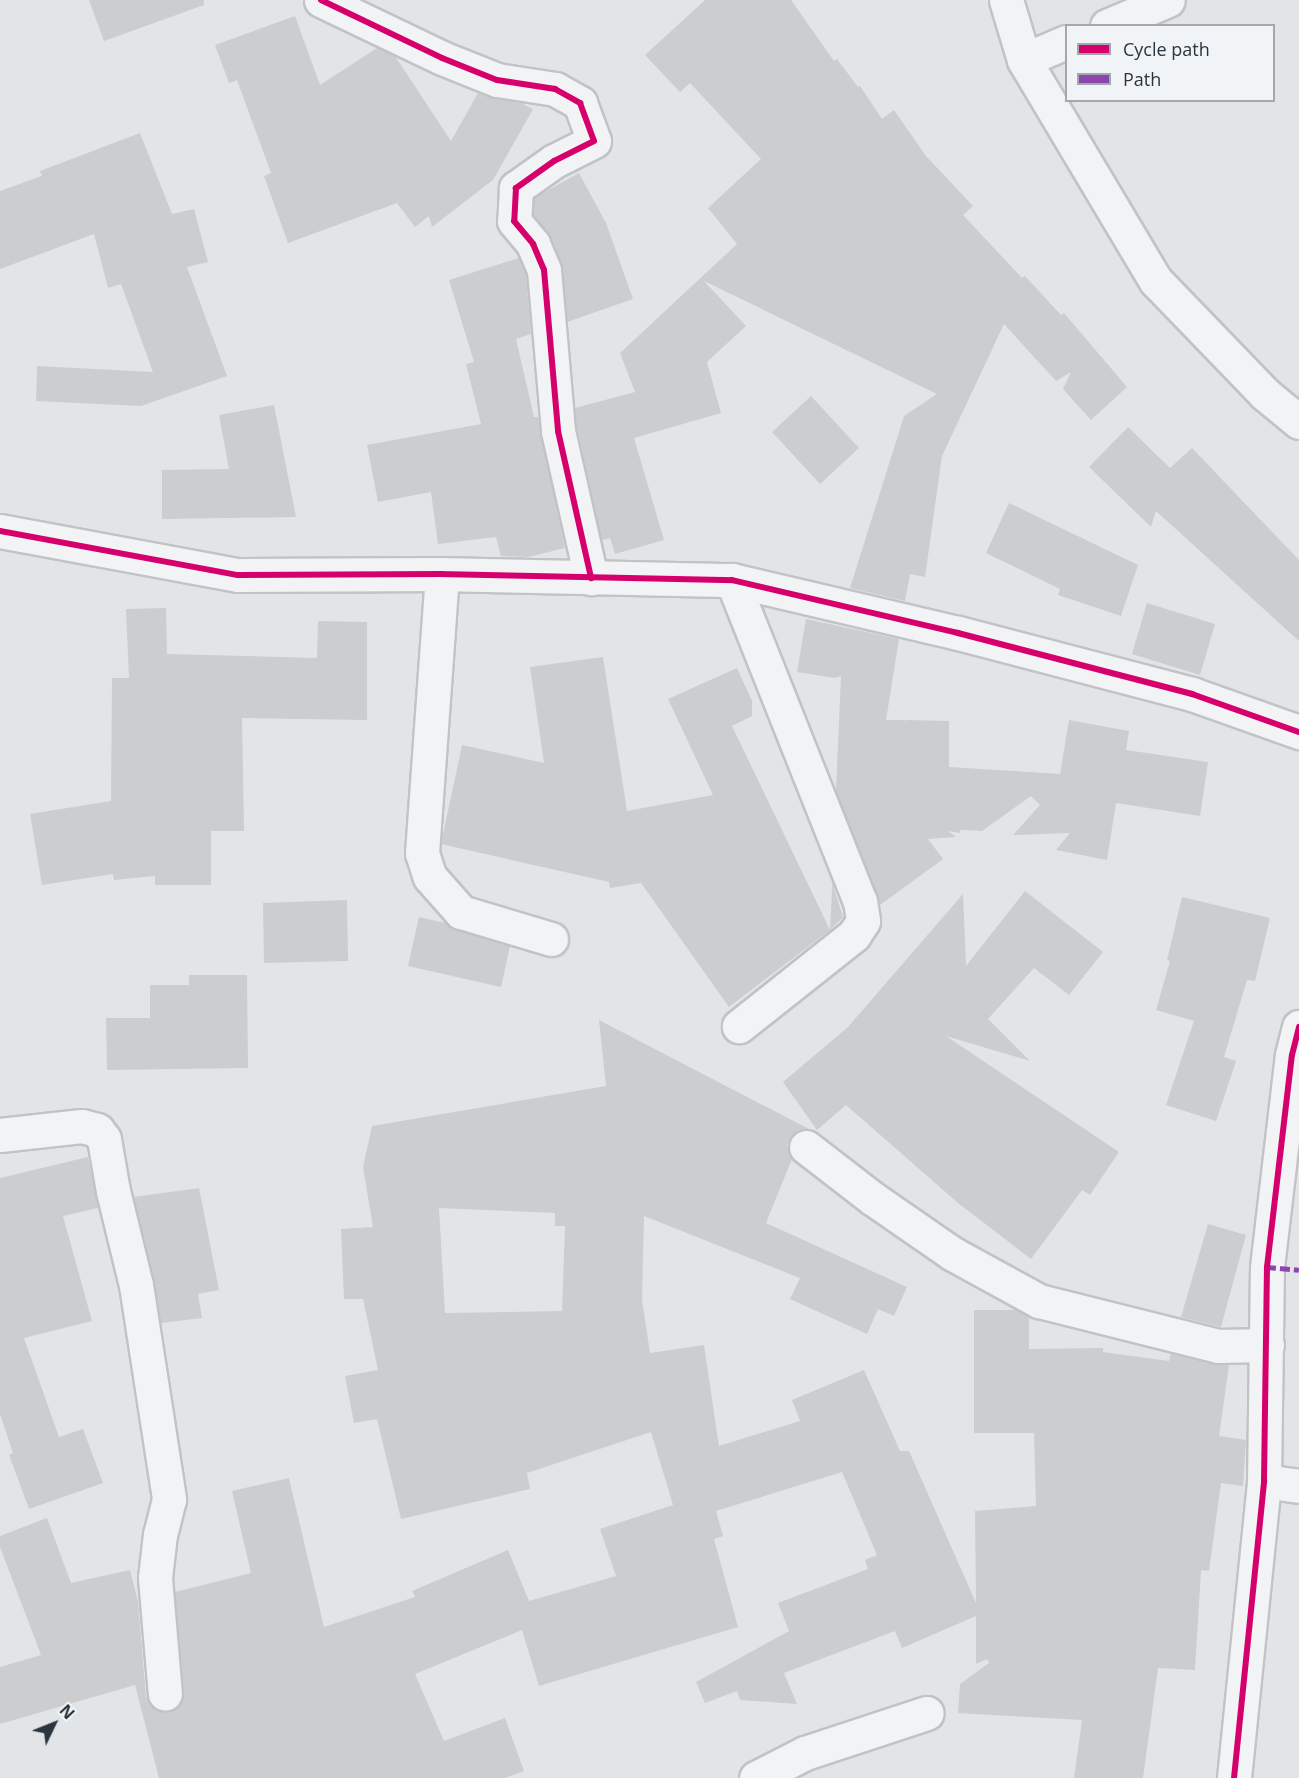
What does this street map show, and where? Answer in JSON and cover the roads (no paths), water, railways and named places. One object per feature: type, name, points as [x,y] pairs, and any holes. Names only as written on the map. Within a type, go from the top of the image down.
[{"type":"street","points":[[321,0],[475,72],[498,81],[555,89],[580,103],[594,141],[554,161],[516,188],[514,221],[533,244],[544,270],[558,431],[591,578]]},
{"type":"street","points":[[1006,0],[1024,60],[1156,281],[1265,394],[1299,422]]},
{"type":"street","points":[[1112,24],[1168,0]]},
{"type":"street","points":[[1024,60],[1065,42]]},
{"type":"street","points":[[0,531],[238,575],[442,574],[732,580],[958,633],[1181,691],[1299,732]]},
{"type":"street","points":[[442,574],[422,853],[430,877],[461,912],[550,939]]},
{"type":"street","points":[[732,580],[860,902],[862,921],[854,935],[739,1026]]},
{"type":"street","points":[[1234,1778],[1264,1481],[1267,1267],[1292,1055],[1299,1027]]},
{"type":"street","points":[[0,1135],[82,1126],[97,1130],[104,1139],[112,1191],[136,1284],[169,1499],[160,1534],[155,1578],[165,1694]]},
{"type":"street","points":[[806,1147],[872,1198],[953,1254],[1039,1301],[1218,1346],[1267,1345]]},
{"type":"street","points":[[1264,1481],[1299,1486]]},
{"type":"street","points":[[756,1778],[805,1753],[927,1713]]}]
